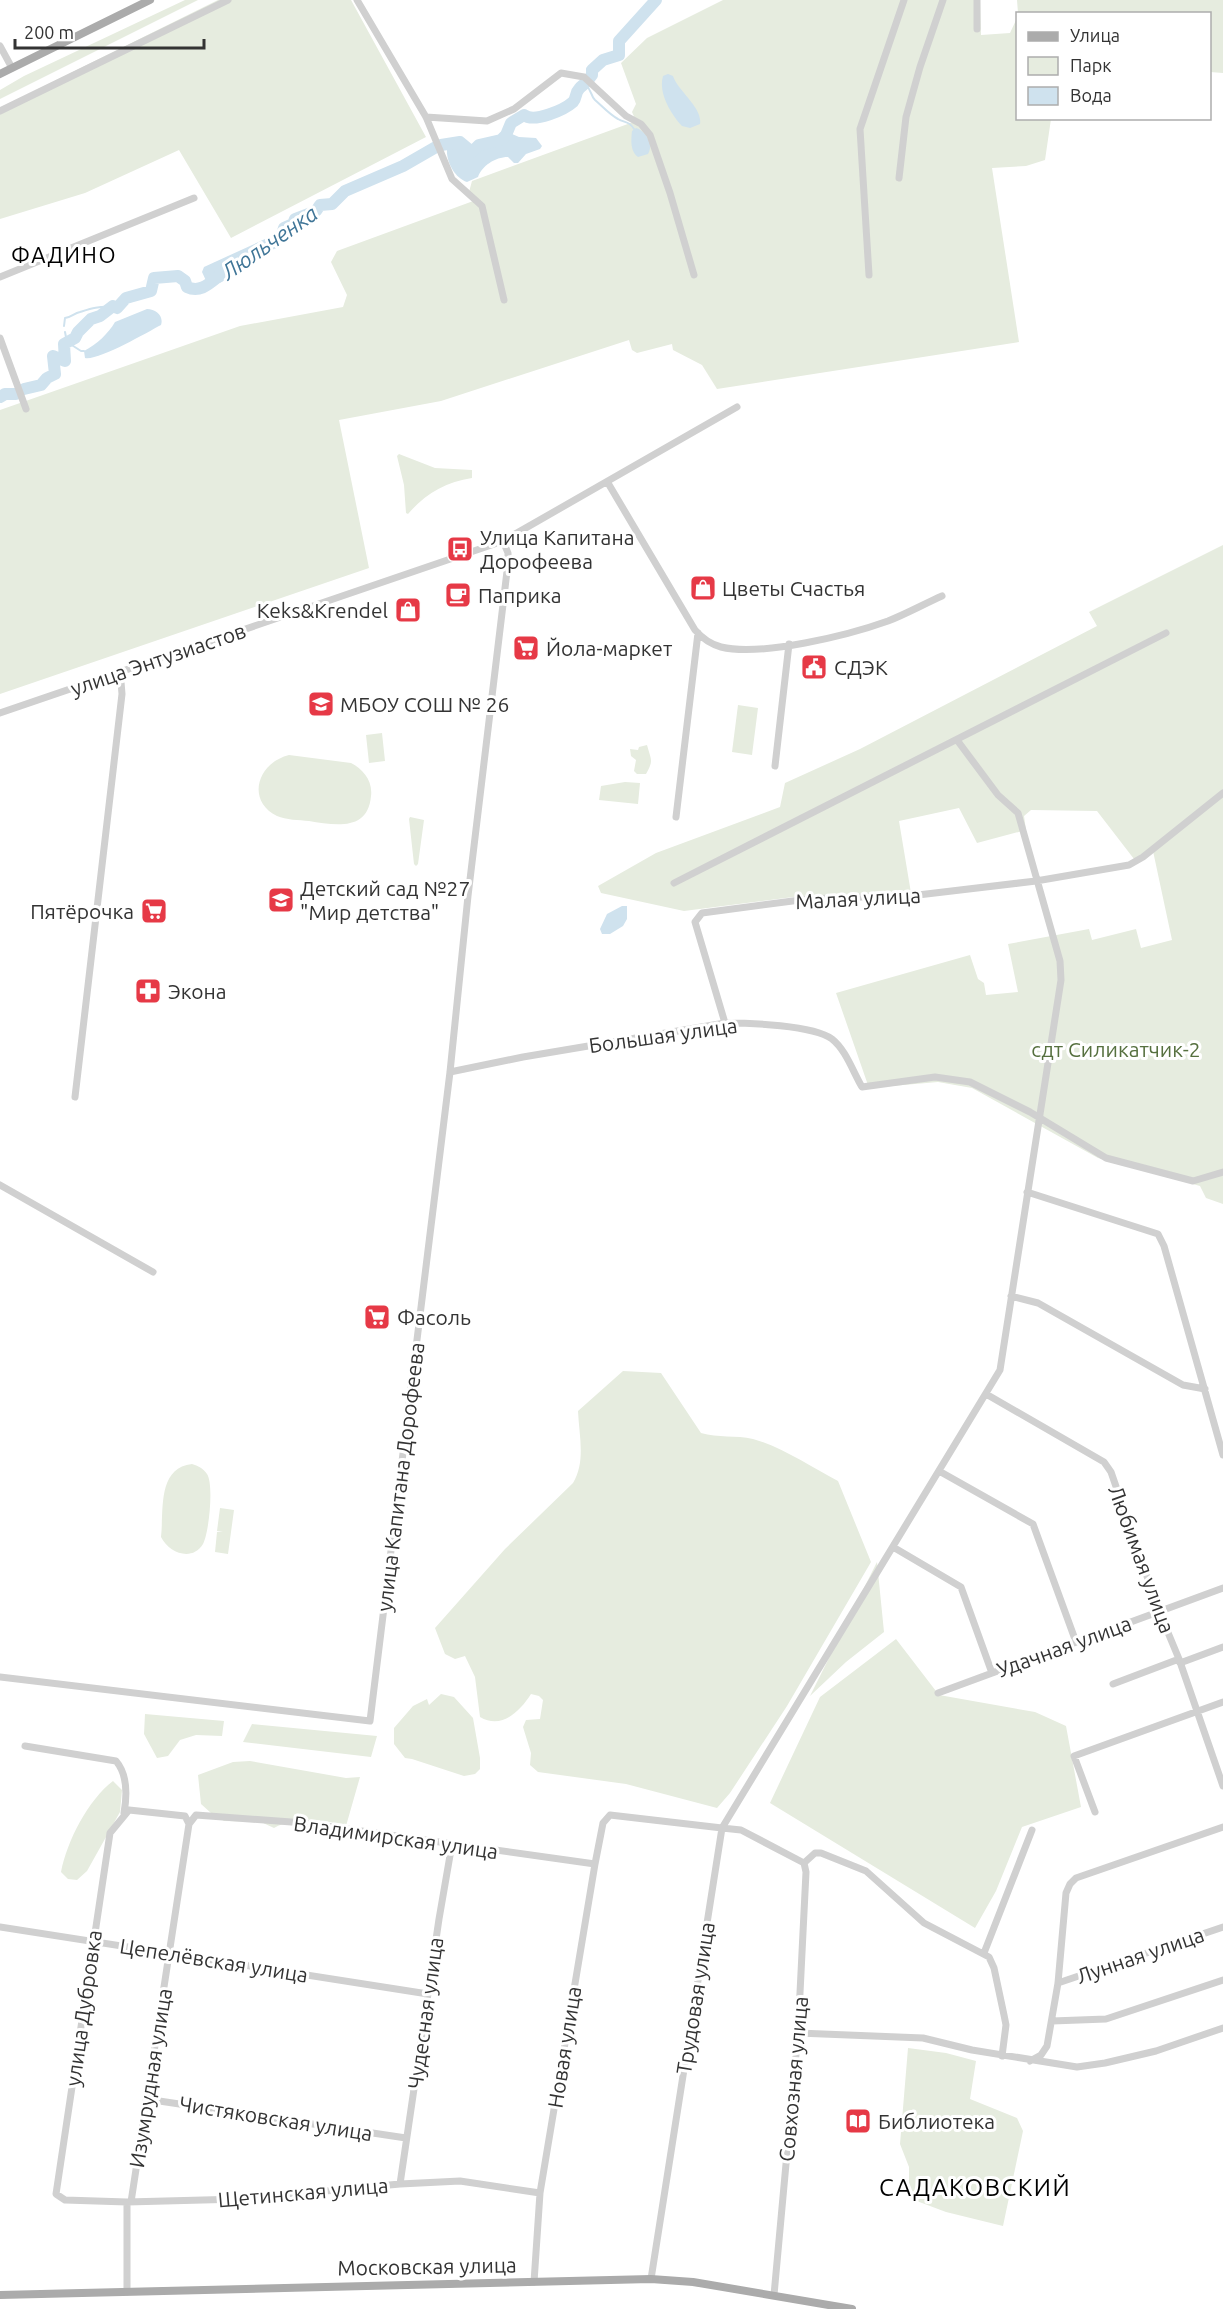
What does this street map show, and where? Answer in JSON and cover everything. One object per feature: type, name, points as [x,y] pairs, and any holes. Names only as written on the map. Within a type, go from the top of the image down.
[{"type":"main road","points":[[0,74],[150,0]]},
{"type":"main road","name":"Московская улица","points":[[0,2295],[651,2280],[693,2282],[774,2295],[828,2307],[852,2309]]},
{"type":"street","points":[[0,111],[228,0]]},
{"type":"street","points":[[357,0],[426,117],[452,179],[482,206],[504,300]]},
{"type":"street","points":[[868,275],[860,129],[904,0]]},
{"type":"street","points":[[899,178],[906,117],[943,0]]},
{"type":"street","points":[[977,0],[977,29]]},
{"type":"street","points":[[0,46],[12,68]]},
{"type":"street","points":[[426,117],[487,121],[514,109],[561,73],[584,76],[626,116],[641,124],[650,135],[694,275]]},
{"type":"street","points":[[0,277],[194,198]]},
{"type":"street","points":[[0,338],[26,409]]},
{"type":"street","name":"улица Энтузиастов","points":[[0,713],[503,541],[608,483],[737,407]]},
{"type":"street","points":[[608,483],[698,633],[709,642],[734,649],[789,645],[846,633],[881,622],[942,596]]},
{"type":"street","name":"улица Капитана Дорофеева","points":[[0,1677],[370,1721],[450,1072],[508,553],[503,541]]},
{"type":"street","points":[[676,817],[698,633]]},
{"type":"street","points":[[674,883],[1166,633]]},
{"type":"street","points":[[775,766],[789,645]]},
{"type":"street","points":[[75,1097],[122,694],[122,685],[117,672]]},
{"type":"street","points":[[957,740],[998,795],[1018,813],[1060,961],[1061,980],[1000,1370],[722,1828],[741,1830],[804,1863],[815,1853],[821,1853],[861,1868],[924,1923],[989,1957],[994,1968],[1006,2025],[1002,2056]]},
{"type":"street","name":"Малая улица","points":[[725,1023],[695,921],[702,912],[808,899],[918,895],[1036,881],[1129,864],[1143,857],[1223,794]]},
{"type":"street","name":"Большая улица","points":[[450,1072],[523,1057],[725,1023],[744,1023],[820,1033],[832,1039],[842,1049],[862,1087],[935,1077],[970,1082],[1038,1118]]},
{"type":"street","points":[[1038,1118],[1106,1158],[1193,1181],[1223,1172]]},
{"type":"street","points":[[0,1185],[153,1272]]},
{"type":"street","points":[[1027,1192],[1158,1234],[1164,1246],[1223,1455]]},
{"type":"street","points":[[1011,1296],[1038,1303],[1183,1385],[1205,1389]]},
{"type":"street","name":"Любимая улица","points":[[986,1394],[1104,1462],[1111,1472],[1223,1786]]},
{"type":"street","points":[[939,1471],[1033,1524],[1076,1642]]},
{"type":"street","points":[[893,1547],[961,1587],[992,1673]]},
{"type":"street","name":"Удачная улица","points":[[938,1693],[1223,1588]]},
{"type":"street","points":[[1113,1684],[1223,1647]]},
{"type":"street","points":[[1095,1812],[1074,1756],[1223,1702]]},
{"type":"street","name":"улица Дубровка","points":[[25,1746],[116,1761],[122,1768],[126,1782],[124,1816],[110,1833],[93,1940],[56,2194],[64,2200]]},
{"type":"street","points":[[124,1816],[129,1810],[185,1816],[189,1824]]},
{"type":"street","name":"Изумрудная улица","points":[[127,2292],[129,2202],[189,1824],[196,1815]]},
{"type":"street","name":"Владимирская улица","points":[[196,1815],[305,1823],[595,1864]]},
{"type":"street","name":"Новая улица","points":[[534,2282],[540,2193],[603,1823],[610,1815],[722,1828]]},
{"type":"street","points":[[1030,2061],[1041,2055],[1047,2046],[1058,1983],[1066,1893],[1070,1884],[1076,1878],[1223,1827]]},
{"type":"street","name":"Трудовая улица","points":[[651,2280],[722,1828]]},
{"type":"street","points":[[984,1953],[1032,1830]]},
{"type":"street","name":"Чудесная улица","points":[[400,2184],[452,1844]]},
{"type":"street","name":"Совхозная улица","points":[[774,2295],[798,2033],[806,1872],[804,1863]]},
{"type":"street","name":"Цепелёвская улица","points":[[0,1927],[428,1994]]},
{"type":"street","name":"Лунная улица","points":[[1058,1983],[1223,1927]]},
{"type":"street","points":[[1052,2021],[1106,2019],[1223,1980]]},
{"type":"street","points":[[798,2033],[923,2038],[1002,2056],[1077,2067],[1156,2051],[1223,2028]]},
{"type":"street","name":"Чистяковская улица","points":[[146,2099],[406,2138]]},
{"type":"street","name":"Щетинская улица","points":[[64,2200],[129,2202],[241,2199],[400,2184],[460,2181],[540,2193]]},
{"type":"green space","points":[[185,0],[198,0],[0,99],[0,90],[24,76]]},
{"type":"green space","points":[[218,0],[351,0],[426,137],[231,238],[179,150],[85,193],[0,219],[0,108]]},
{"type":"green space","points":[[723,0],[980,0],[981,35],[1010,33],[1016,20],[1016,120],[1051,120],[1045,160],[1026,166],[992,168],[1019,342],[717,389],[702,365],[673,350],[672,344],[637,353],[632,350],[629,340],[441,401],[339,420],[369,568],[0,694],[0,410],[240,326],[343,307],[347,295],[331,262],[337,251],[476,200],[469,192],[472,181],[636,121],[632,112],[636,104],[621,63],[647,38]]},
{"type":"green space","points":[[1017,0],[1223,0],[1223,73],[1211,72],[1211,12],[1018,12]]},
{"type":"green space","points":[[399,454],[435,468],[472,470],[472,478],[453,482],[437,490],[422,500],[408,514],[397,456]]},
{"type":"green space","name":"сдт Силикатчик-2","points":[[1223,545],[1223,1204],[1206,1198],[1200,1186],[1098,1158],[972,1088],[938,1082],[869,1088],[836,993],[970,955],[978,979],[984,983],[986,995],[1018,992],[1008,944],[1089,929],[1092,940],[1136,929],[1141,948],[1172,940],[1153,851],[1134,859],[1097,811],[1031,810],[1024,816],[1026,830],[977,843],[959,808],[899,821],[911,893],[801,896],[684,911],[601,893],[598,886],[656,853],[780,807],[785,783],[860,749],[1097,626],[1089,612]]},
{"type":"green space","points":[[738,705],[758,708],[752,755],[732,752]]},
{"type":"green space","points":[[382,733],[385,761],[369,763],[366,735]]},
{"type":"green space","points":[[647,745],[651,760],[650,766],[646,774],[637,774],[634,771],[636,760],[631,756],[630,749],[638,750],[639,747]]},
{"type":"green space","points":[[289,755],[351,763],[359,769],[369,781],[371,791],[364,816],[348,824],[329,824],[284,818],[267,809],[261,801],[259,783],[269,766]]},
{"type":"green space","points":[[625,782],[640,783],[638,804],[599,800],[601,786]]},
{"type":"green space","points":[[410,817],[424,820],[416,866],[414,864]]},
{"type":"green space","points":[[623,1371],[661,1373],[701,1433],[753,1439],[786,1452],[838,1481],[871,1562],[787,1706],[730,1793],[717,1808],[626,1784],[538,1772],[530,1765],[531,1753],[523,1727],[526,1720],[540,1719],[543,1700],[531,1694],[510,1717],[496,1721],[480,1717],[475,1677],[465,1656],[455,1659],[445,1654],[435,1628],[505,1549],[573,1483],[581,1457],[578,1411]]},
{"type":"green space","points":[[192,1464],[204,1470],[209,1479],[210,1509],[203,1544],[198,1550],[187,1554],[175,1551],[161,1537],[162,1515],[164,1492],[173,1473],[181,1467]]},
{"type":"green space","points":[[220,1508],[234,1510],[228,1554],[215,1552],[217,1532],[223,1532],[217,1531]]},
{"type":"green space","points":[[877,1562],[884,1632],[846,1662],[810,1696]]},
{"type":"green space","points":[[896,1639],[939,1695],[1035,1712],[1066,1726],[1081,1807],[1022,1827],[996,1891],[975,1928],[770,1803],[820,1697]]},
{"type":"green space","points":[[441,1694],[454,1697],[473,1718],[480,1758],[480,1769],[475,1774],[464,1776],[405,1758],[394,1744],[394,1728],[413,1706],[427,1699],[429,1705]]},
{"type":"green space","points":[[145,1714],[224,1721],[222,1736],[196,1735],[180,1740],[168,1756],[157,1758],[144,1734]]},
{"type":"green space","points":[[252,1724],[377,1736],[371,1757],[243,1742]]},
{"type":"green space","points":[[250,1761],[346,1778],[360,1777],[346,1826],[301,1820],[274,1828],[261,1822],[224,1821],[201,1804],[198,1775],[233,1762]]},
{"type":"green space","points":[[113,1781],[122,1790],[120,1812],[87,1871],[77,1880],[68,1879],[61,1872],[73,1835],[95,1799]]},
{"type":"green space","points":[[908,2048],[946,2053],[976,2061],[970,2099],[1017,2118],[1023,2131],[1003,2226],[946,2212],[914,2200],[909,2190],[909,2167],[900,2144]]},
{"type":"water","points":[[668,74],[673,76],[698,112],[700,124],[690,128],[682,126],[674,116],[666,103],[662,89],[663,76]]},
{"type":"water","points":[[636,128],[646,135],[650,146],[648,154],[638,157],[632,149],[631,142],[632,131]]},
{"type":"water","points":[[512,134],[519,137],[536,138],[542,146],[526,154],[518,163],[514,163],[508,157],[494,160],[483,169],[478,177],[467,182],[452,169],[447,149],[454,142],[460,142],[472,152],[479,145],[501,140],[506,135]]},
{"type":"water","points":[[276,234],[281,238],[282,246],[255,257],[220,283],[208,285],[202,272],[204,267]]},
{"type":"water","points":[[147,309],[158,314],[161,325],[111,351],[85,358],[84,351],[102,338],[115,322]]},
{"type":"water","points":[[622,906],[627,906],[627,919],[623,926],[610,934],[602,934],[600,929],[607,914]]},
{"type":"waterway","name":"Люльченка","points":[[589,79],[592,70],[603,60],[619,55],[619,41],[656,0]]},
{"type":"waterway","name":"Люльченка","points":[[441,145],[460,142],[472,152],[479,145],[501,140],[511,123],[524,115],[542,117],[569,105],[586,82]]},
{"type":"waterway","points":[[585,84],[593,98],[606,110],[620,120],[629,123],[634,129]]},
{"type":"waterway","name":"Люльченка","points":[[269,244],[281,238],[284,228],[293,224],[295,219],[316,211],[320,205],[332,204],[345,191],[403,166],[436,147]]},
{"type":"waterway","name":"Люльченка","points":[[24,389],[41,385],[55,374],[53,356],[65,361],[64,344],[75,338],[91,319],[100,316],[113,306],[117,308],[126,298],[151,291],[154,278],[178,276],[185,281],[187,287],[196,289],[204,287],[219,276]]},
{"type":"waterway","points":[[64,326],[65,318],[76,313],[111,307]]},
{"type":"waterway","name":"Люльченка","points":[[65,332],[67,342],[84,351]]},
{"type":"waterway","name":"Люльченка","points":[[0,397],[5,394],[16,394]]},
{"type":"place","name":"Улица Капитана Дорофеева","points":[[460,549]]},
{"type":"place","name":"Цветы Счастья","points":[[703,588]]},
{"type":"place","name":"Паприка","points":[[458,595]]},
{"type":"place","name":"Keks&Krendel","points":[[408,610]]},
{"type":"place","name":"Йола-маркет","points":[[526,648]]},
{"type":"place","name":"СДЭК","points":[[814,667]]},
{"type":"place","name":"МБОУ СОШ № 26","points":[[321,704]]},
{"type":"place","name":"Детский сад №27 \"Мир детства\"","points":[[281,900]]},
{"type":"place","name":"Пятёрочка","points":[[154,911]]},
{"type":"place","name":"Экона","points":[[148,991]]},
{"type":"place","name":"Фасоль","points":[[377,1317]]},
{"type":"place","name":"Библиотека","points":[[858,2121]]},
{"type":"district","name":"ФАДИНО","points":[[64,254]]},
{"type":"district","name":"САДАКОВСКИЙ","points":[[975,2187]]}]
